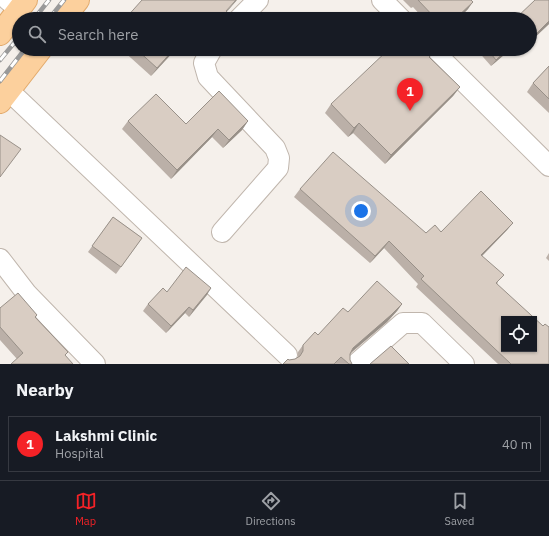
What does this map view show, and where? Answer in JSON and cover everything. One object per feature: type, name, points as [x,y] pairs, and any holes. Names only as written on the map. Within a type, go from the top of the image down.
[{"type":"main road","points":[[69,12],[78,0]]},
{"type":"main road","points":[[13,12],[18,3]]},
{"type":"main road","points":[[0,34],[12,13]]},
{"type":"main road","points":[[4,97],[36,56]]},
{"type":"street","points":[[246,12],[258,0]]},
{"type":"street","points":[[382,0],[394,12]]},
{"type":"street","points":[[208,56],[204,63],[208,77],[275,148],[279,158],[278,168],[222,232]]},
{"type":"street","points":[[438,56],[549,166]]},
{"type":"street","points":[[4,97],[287,355]]},
{"type":"street","points":[[0,259],[27,294],[95,364]]},
{"type":"street","points":[[356,364],[403,323],[422,323],[464,364]]},
{"type":"building","points":[[142,0],[236,0],[226,11],[227,12],[131,12]]},
{"type":"building","points":[[418,0],[471,0],[473,2],[462,12],[429,12]]},
{"type":"building","points":[[535,0],[549,0],[549,21],[537,33],[537,12],[522,12]]},
{"type":"building","points":[[144,56],[168,56],[157,68]]},
{"type":"building","points":[[382,56],[430,56],[429,57],[460,87],[391,155],[359,123],[354,128],[331,104]]},
{"type":"building","points":[[493,56],[500,56],[496,60]]},
{"type":"building","points":[[549,66],[549,99],[533,83]]},
{"type":"building","points":[[219,91],[248,121],[229,140],[218,129],[177,170],[128,121],[156,94],[186,124]]},
{"type":"building","points":[[0,135],[21,149],[0,177]]},
{"type":"building","points":[[333,152],[426,233],[435,225],[441,232],[481,191],[513,223],[481,255],[504,275],[496,283],[532,316],[501,316],[501,352],[537,352],[537,321],[543,326],[545,324],[549,327],[549,364],[511,364],[421,279],[424,276],[389,241],[375,256],[300,189]]},
{"type":"building","points":[[113,217],[142,238],[121,267],[92,246]]},
{"type":"building","points":[[186,267],[211,288],[193,310],[189,307],[171,326],[148,304],[163,288],[167,292]]},
{"type":"building","points":[[377,281],[402,304],[353,348],[350,354],[352,364],[349,364],[341,357],[334,364],[283,364],[288,359],[295,359],[300,356],[303,351],[303,345],[315,332],[318,335],[343,308],[348,312]]},
{"type":"building","points":[[18,293],[37,315],[35,317],[68,352],[65,355],[73,364],[11,364],[23,353],[0,327],[0,308]]},
{"type":"building","points":[[391,346],[409,364],[370,364]]},
{"type":"railway","points":[[40,12],[49,0]]},
{"type":"railway","points":[[55,12],[64,0]]},
{"type":"railway","points":[[0,60],[12,45]]},
{"type":"railway","points":[[0,81],[20,56]]},
{"type":"place","name":"Lakshmi Clinic","points":[[410,111]]}]
